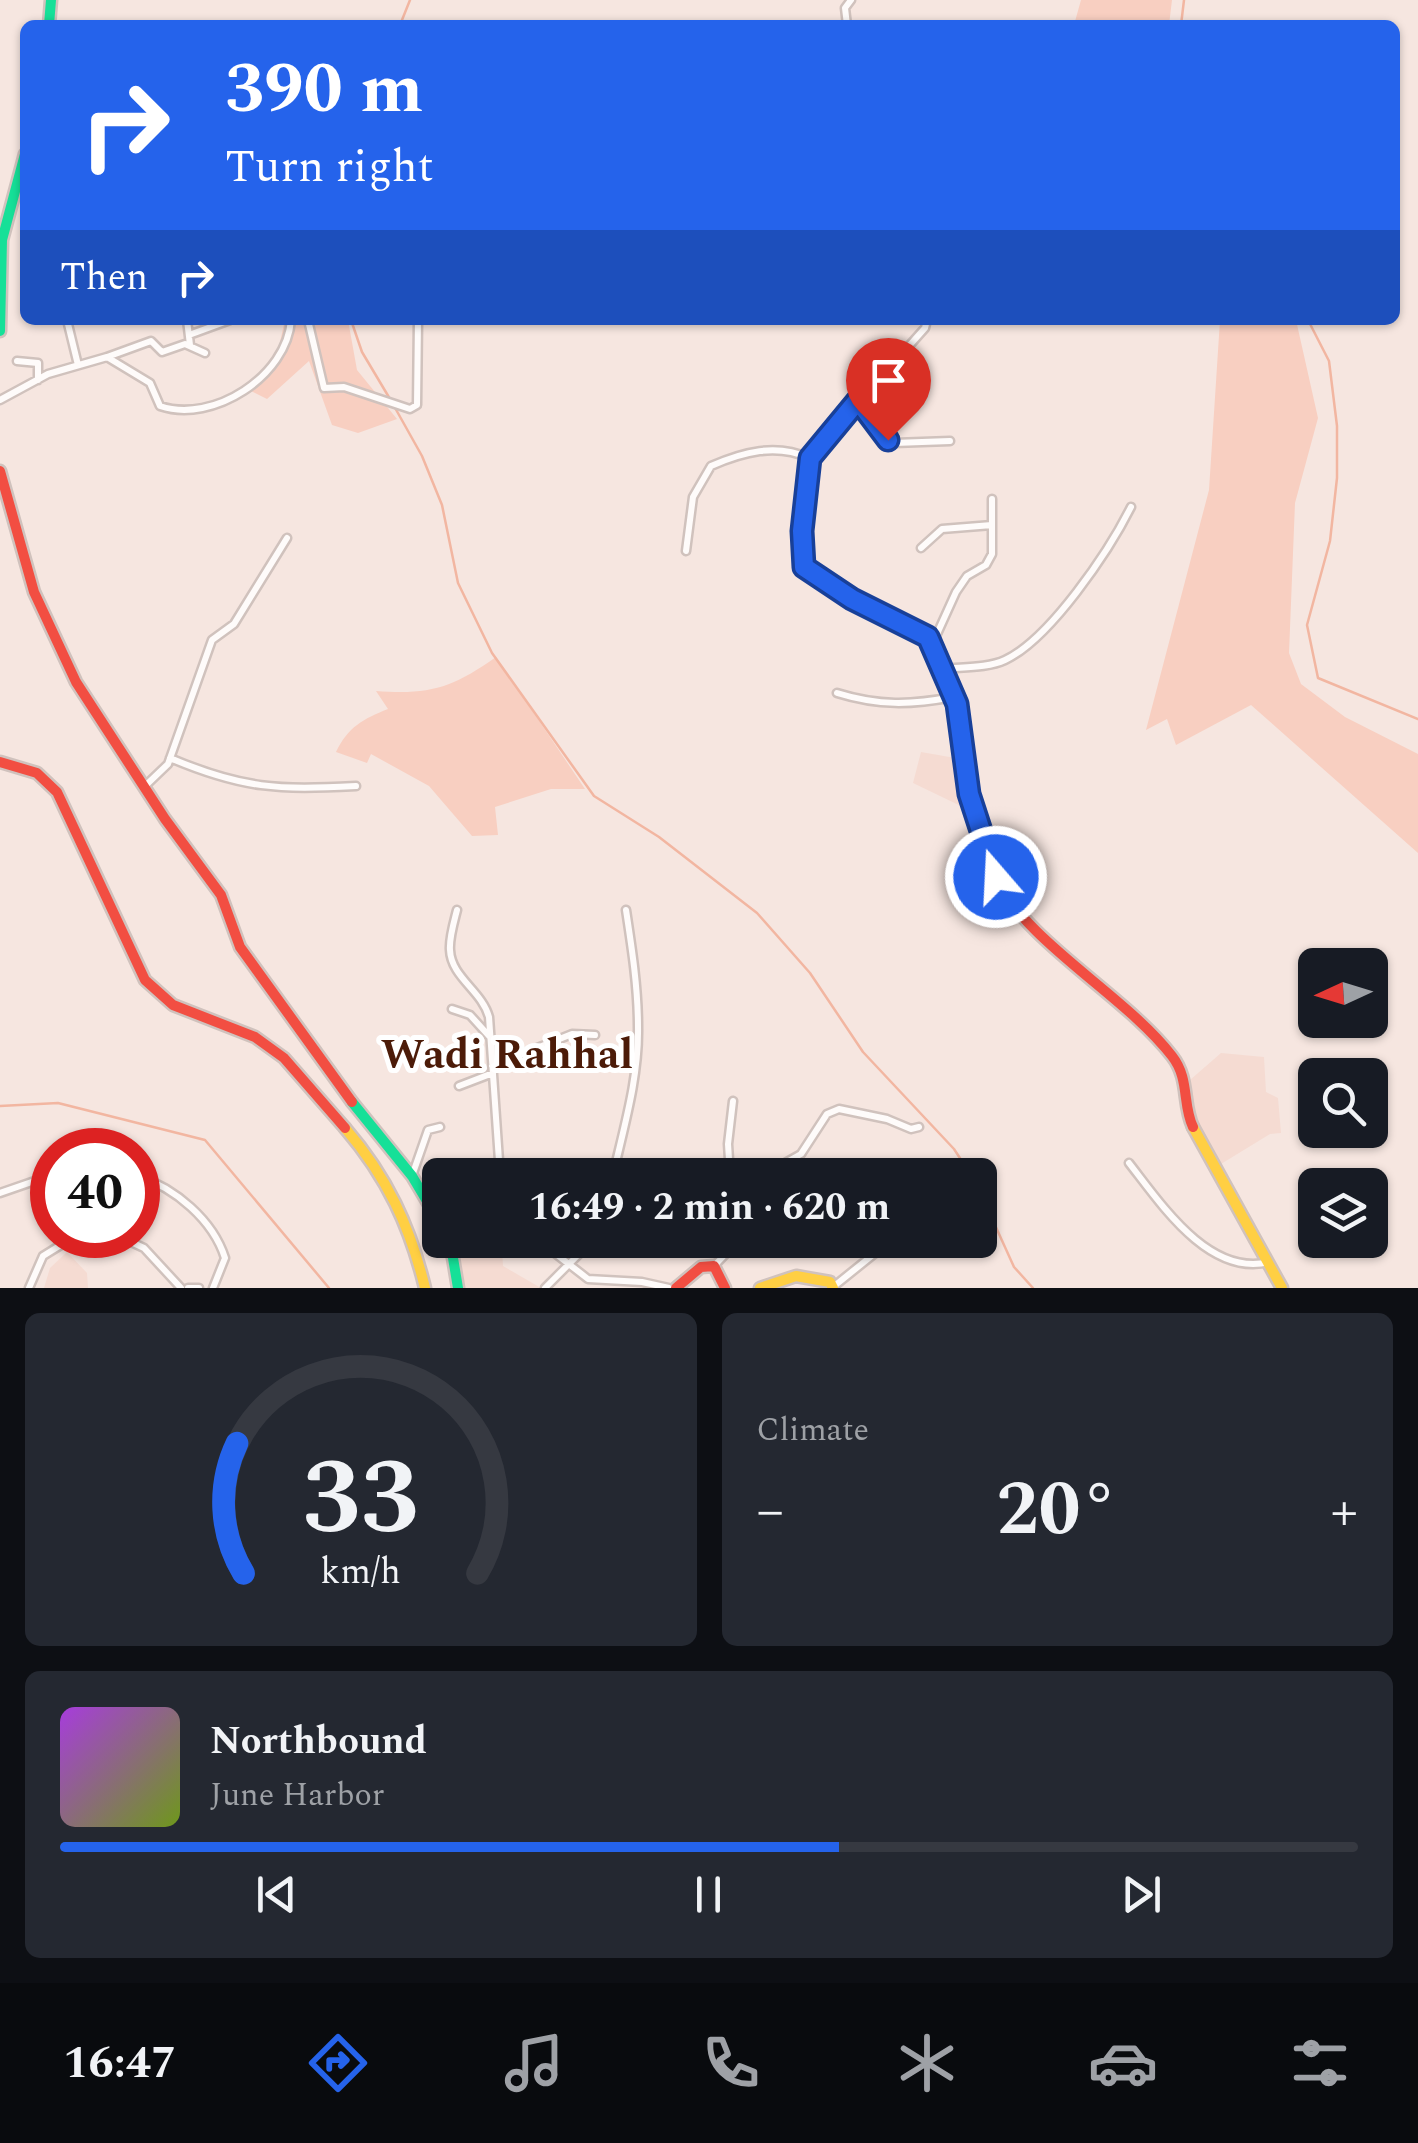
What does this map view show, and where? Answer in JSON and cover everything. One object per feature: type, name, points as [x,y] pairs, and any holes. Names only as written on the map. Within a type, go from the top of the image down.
[{"type":"street","points":[[0,330],[4,312],[0,256],[4,225],[20,171]]},
{"type":"street","points":[[68,325],[78,366]]},
{"type":"street","points":[[188,325],[190,345]]},
{"type":"street","points":[[189,335],[216,325]]},
{"type":"street","points":[[107,357],[150,383],[160,406],[171,410],[228,402],[274,365],[290,335],[291,325]]},
{"type":"street","points":[[309,325],[324,388],[344,387],[395,408],[410,409],[418,405],[418,325]]},
{"type":"street","points":[[926,325],[810,458],[802,531],[804,567],[852,599],[928,637],[954,696],[969,794],[1005,893],[1014,908],[1149,1029],[1175,1058],[1187,1084],[1190,1122],[1282,1288]]},
{"type":"street","points":[[0,400],[38,380],[151,341],[162,352],[190,345],[205,353]]},
{"type":"street","points":[[18,361],[38,363],[38,380]]},
{"type":"street","points":[[858,400],[894,443],[950,441]]},
{"type":"street","points":[[686,550],[693,497],[710,466],[752,451],[788,448],[810,458]]},
{"type":"street","points":[[0,471],[34,592],[52,637],[84,695],[221,895],[240,947],[250,962],[322,1064],[422,1193]]},
{"type":"street","points":[[932,646],[956,592],[967,576],[986,565],[992,554],[992,499]]},
{"type":"street","points":[[944,669],[1003,661],[1018,651],[1082,586],[1132,507]]},
{"type":"street","points":[[921,548],[942,528],[992,525]]},
{"type":"street","points":[[144,786],[170,758],[212,640],[234,624],[288,538]]},
{"type":"street","points":[[837,693],[874,704],[912,705],[954,696]]},
{"type":"street","points":[[170,758],[244,785],[281,790],[356,786]]},
{"type":"street","points":[[0,762],[37,773],[57,792],[145,980],[173,1005],[272,1047],[364,1150],[402,1212],[425,1288]]},
{"type":"street","points":[[456,910],[450,950],[456,972],[485,1004],[499,1158]]},
{"type":"street","points":[[617,1158],[630,1098],[638,1032],[636,980],[626,910]]},
{"type":"street","points":[[452,1009],[470,1015],[490,1037]]},
{"type":"street","points":[[460,1086],[572,1034],[595,1035]]},
{"type":"street","points":[[729,1158],[733,1100]]},
{"type":"street","points":[[794,1158],[801,1154],[826,1114],[839,1109],[919,1128]]},
{"type":"street","points":[[412,1176],[428,1130],[440,1127]]},
{"type":"street","points":[[1129,1163],[1161,1204],[1202,1246],[1247,1266],[1270,1262]]},
{"type":"street","points":[[0,1194],[30,1183]]},
{"type":"street","points":[[160,1186],[174,1192],[220,1245],[224,1264],[213,1288]]},
{"type":"street","points":[[30,1288],[43,1258]]},
{"type":"street","points":[[154,1258],[185,1288],[199,1288]]},
{"type":"street","points":[[453,1258],[458,1288]]},
{"type":"street","points":[[561,1258],[588,1279],[673,1288],[701,1267],[714,1266],[722,1258]]},
{"type":"street","points":[[544,1288],[575,1258]]},
{"type":"street","points":[[760,1288],[796,1276],[830,1282],[833,1288],[869,1258]]},
{"type":"street","points":[[714,1266],[725,1288]]},
{"type":"shaded area","points":[[1081,0],[1172,0],[1170,20],[1075,20]]},
{"type":"shaded area","points":[[284,325],[349,325],[357,370],[397,419],[358,433],[332,425],[309,361],[267,399],[251,391],[277,355]]},
{"type":"shaded area","points":[[1220,325],[1297,325],[1318,418],[1295,503],[1289,653],[1301,684],[1345,717],[1418,754],[1418,853],[1251,705],[1176,745],[1167,719],[1146,730],[1209,490]]},
{"type":"shaded area","points":[[496,657],[585,789],[551,789],[495,807],[498,835],[472,836],[429,786],[371,754],[367,763],[336,752],[357,725],[388,709],[376,691],[411,692],[440,687]]},
{"type":"shaded area","points":[[921,752],[961,759],[967,809],[913,783]]},
{"type":"shaded area","points":[[1221,1053],[1264,1057],[1266,1092],[1278,1098],[1281,1133],[1270,1134],[1221,1164],[1194,1121],[1190,1080]]},
{"type":"shaded area","points":[[61,1258],[73,1258],[87,1273],[88,1288],[44,1288],[50,1268]]},
{"type":"shaded area","points":[[455,1258],[502,1258],[503,1266],[541,1288],[457,1288]]},
{"type":"waterway","points":[[402,20],[410,0]]},
{"type":"waterway","points":[[1182,20],[1184,0]]},
{"type":"waterway","points":[[353,325],[362,352],[390,399]]},
{"type":"waterway","points":[[1311,325],[1329,361],[1337,426],[1337,478],[1330,541],[1307,625],[1318,678],[1418,719]]},
{"type":"waterway","points":[[394,406],[422,456],[442,505],[458,583],[492,653],[594,796],[659,837],[757,913],[810,973],[863,1052],[960,1158]]},
{"type":"waterway","points":[[0,1106],[58,1103],[205,1140],[329,1288]]},
{"type":"waterway","points":[[997,1230],[1014,1267],[1033,1288]]},
{"type":"traffic: fast","points":[[49,20],[51,0]]},
{"type":"traffic: fast","points":[[0,331],[2,240],[20,173]]},
{"type":"traffic: fast","points":[[352,1102],[422,1193]]},
{"type":"traffic: fast","points":[[453,1258],[458,1288]]},
{"type":"traffic: slow","points":[[1193,1127],[1282,1288]]},
{"type":"traffic: slow","points":[[345,1128],[395,1203],[425,1288]]},
{"type":"traffic: slow","points":[[760,1288],[796,1276],[830,1282],[833,1288]]},
{"type":"traffic: jam","points":[[809,458],[801,553],[804,567],[853,599],[928,637],[955,698],[976,814],[996,878],[1010,902],[1030,924],[1172,1056],[1181,1074],[1193,1127]]},
{"type":"traffic: jam","points":[[0,471],[34,592],[76,682],[165,819],[221,895],[240,947],[352,1102]]},
{"type":"traffic: jam","points":[[0,762],[37,773],[57,792],[145,980],[173,1005],[255,1037],[284,1058],[345,1128]]},
{"type":"traffic: jam","points":[[676,1288],[701,1267],[714,1266],[725,1288]]},
{"type":"district","name":"Wadi Rahhal","points":[[507,1053]]},
{"type":"route","points":[[888,440],[858,400],[810,458],[802,531],[804,567],[852,599],[928,637],[957,704],[969,794],[996,877]]}]
